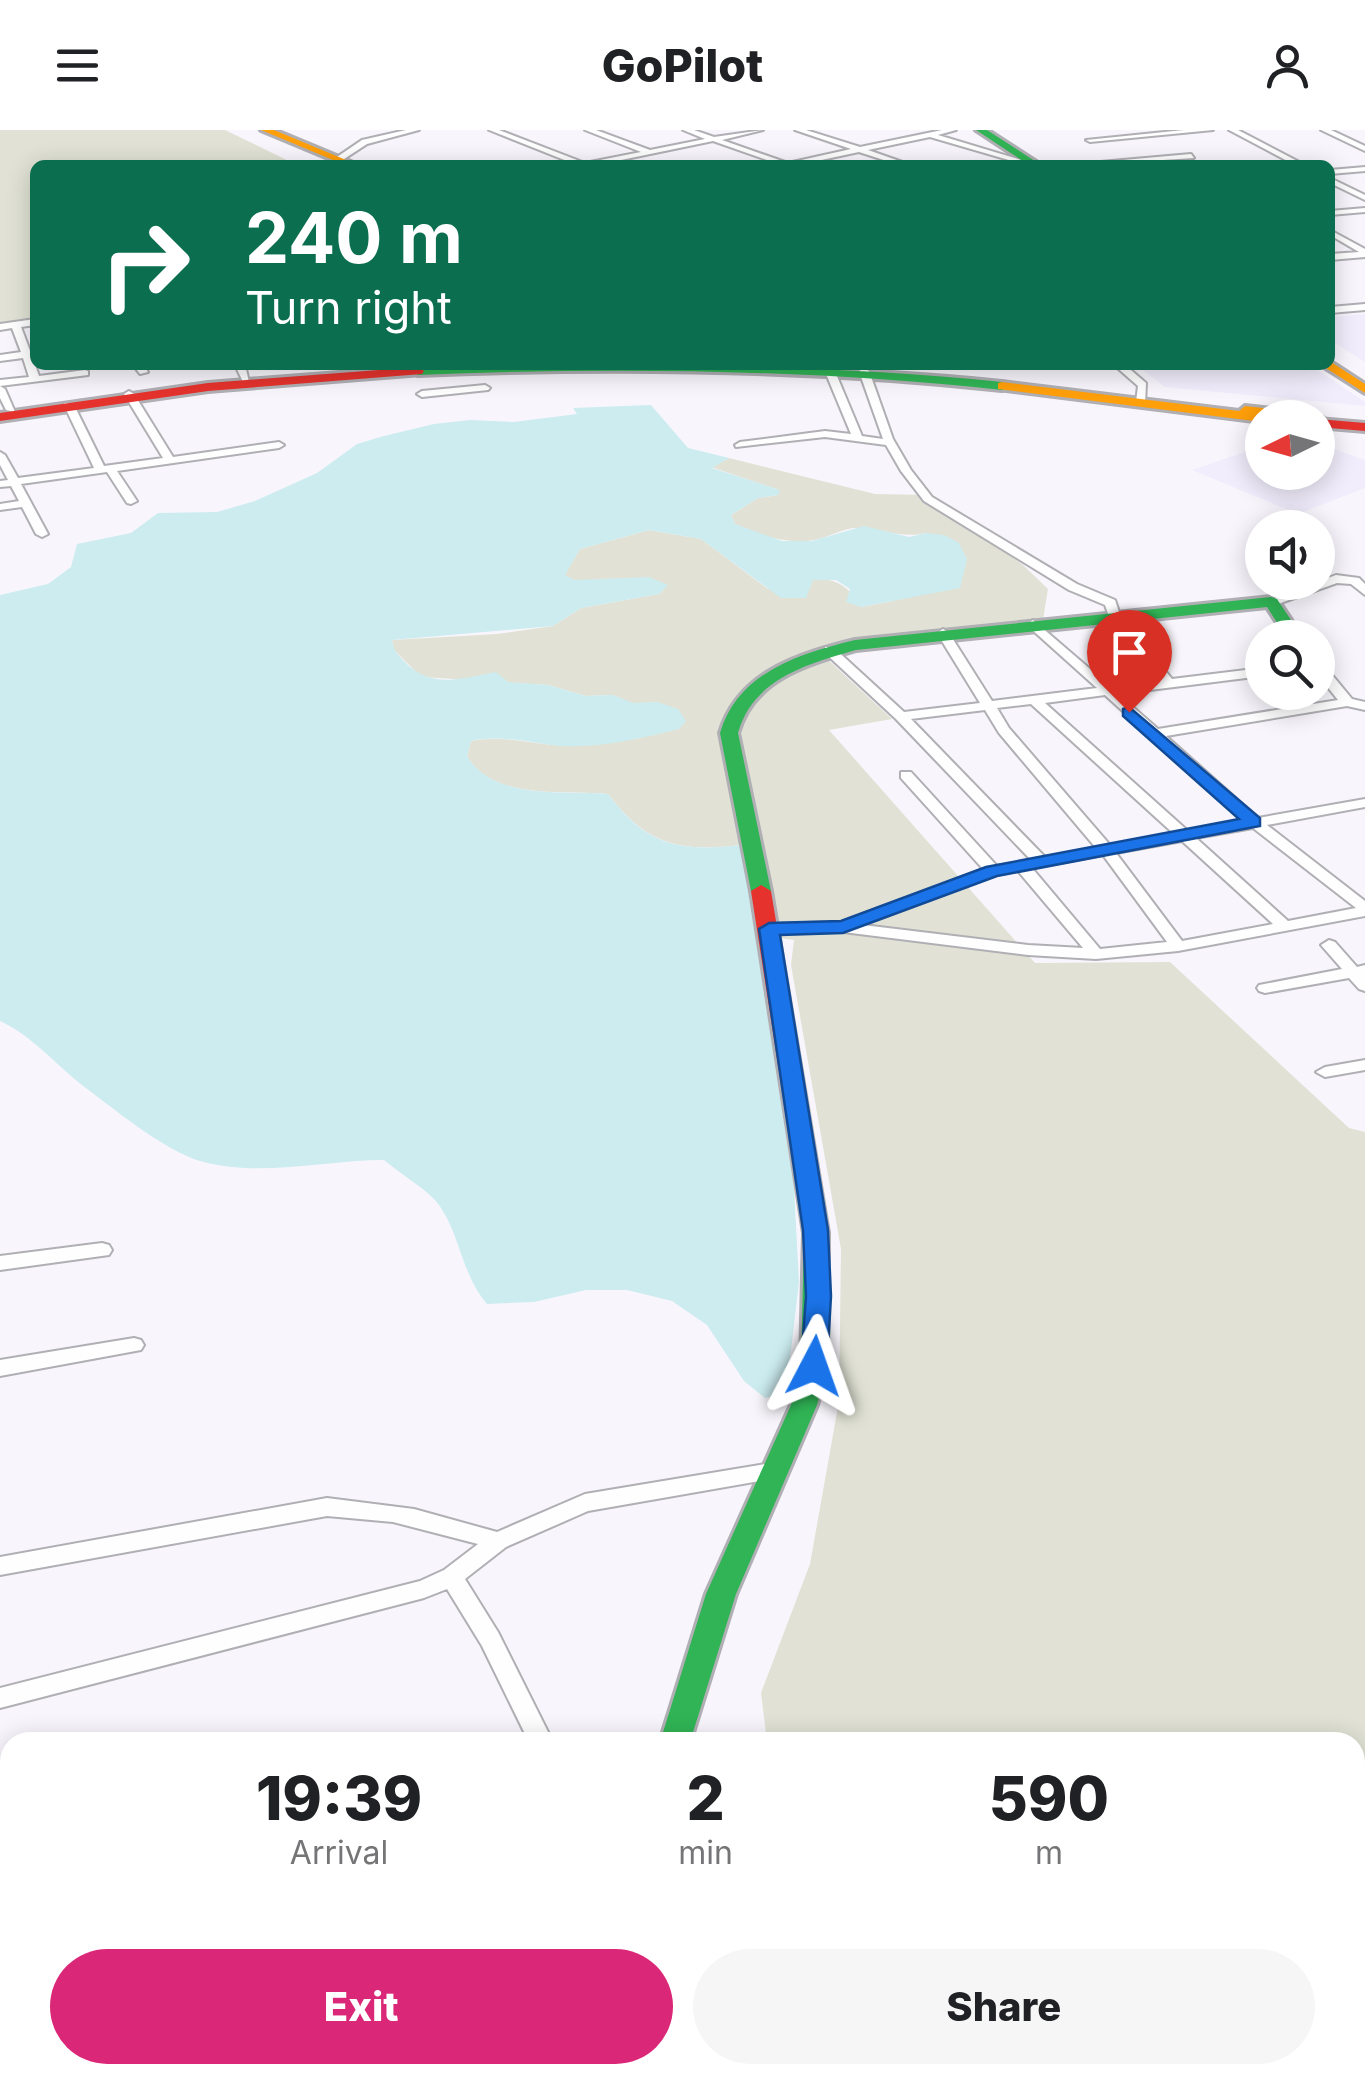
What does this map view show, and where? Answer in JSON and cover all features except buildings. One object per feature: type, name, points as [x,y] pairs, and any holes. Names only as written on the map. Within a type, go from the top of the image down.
[{"type":"main road","points":[[266,130],[341,160]]},
{"type":"main road","points":[[981,130],[1027,160]]},
{"type":"main road","points":[[1335,361],[1365,378]]},
{"type":"main road","points":[[2,403],[86,375],[132,370]]},
{"type":"main road","points":[[2,403],[69,405],[243,372],[310,370]]},
{"type":"main road","points":[[399,370],[421,370]]},
{"type":"main road","points":[[846,370],[880,370]]},
{"type":"main road","points":[[902,370],[1245,412]]},
{"type":"main road","points":[[1335,370],[1365,389]]},
{"type":"main road","points":[[1142,400],[1245,415]]},
{"type":"main road","points":[[1335,422],[1365,424]]},
{"type":"main road","points":[[677,1732],[721,1594],[791,1441],[814,1366],[818,1296],[816,1230],[769,929],[728,733],[730,720],[744,701],[777,672],[829,650],[943,633],[1271,602],[1283,620]]},
{"type":"street","points":[[348,160],[366,142],[415,130]]},
{"type":"street","points":[[493,130],[572,160]]},
{"type":"street","points":[[588,130],[650,152]]},
{"type":"street","points":[[687,130],[774,160]]},
{"type":"street","points":[[610,160],[758,130]]},
{"type":"street","points":[[799,130],[891,160]]},
{"type":"street","points":[[912,130],[1017,160]]},
{"type":"street","points":[[812,160],[952,130]]},
{"type":"street","points":[[1073,130],[1124,160]]},
{"type":"street","points":[[1090,140],[1209,130]]},
{"type":"street","points":[[1233,130],[1292,160]]},
{"type":"street","points":[[1325,130],[1365,145]]},
{"type":"street","points":[[1152,135],[1198,160]]},
{"type":"street","points":[[1148,160],[1191,156]]},
{"type":"street","points":[[1335,175],[1365,170]]},
{"type":"street","points":[[1335,179],[1365,198]]},
{"type":"street","points":[[1335,213],[1365,210]]},
{"type":"street","points":[[1335,235],[1365,253]]},
{"type":"street","points":[[1335,257],[1365,253]]},
{"type":"street","points":[[1335,310],[1365,308]]},
{"type":"street","points":[[0,327],[30,323]]},
{"type":"street","points":[[0,358],[30,354],[16,324]]},
{"type":"street","points":[[33,370],[34,379]]},
{"type":"street","points":[[829,370],[858,438]]},
{"type":"street","points":[[1126,370],[1142,385],[1142,400]]},
{"type":"street","points":[[411,371],[423,396],[486,388]]},
{"type":"street","points":[[864,371],[874,408],[917,487],[936,506],[1073,588],[1111,603],[1114,616],[1168,683]]},
{"type":"street","points":[[2,403],[34,379],[86,375]]},
{"type":"street","points":[[129,394],[170,460]]},
{"type":"street","points":[[69,405],[106,469],[131,501]]},
{"type":"street","points":[[740,445],[825,434],[892,444]]},
{"type":"street","points":[[0,484],[279,445]]},
{"type":"street","points":[[0,456],[42,534]]},
{"type":"street","points":[[0,507],[26,503]]},
{"type":"street","points":[[1271,602],[1336,578],[1356,581],[1365,592]]},
{"type":"street","points":[[1033,624],[1254,822],[1365,910]]},
{"type":"street","points":[[943,633],[1020,751],[1107,851],[1178,946]]},
{"type":"street","points":[[829,650],[900,716],[1042,862]]},
{"type":"street","points":[[900,716],[1245,674]]},
{"type":"street","points":[[1335,688],[1347,702]]},
{"type":"street","points":[[1034,700],[1285,926]]},
{"type":"street","points":[[1154,734],[1347,702],[1365,706]]},
{"type":"street","points":[[906,775],[993,871]]},
{"type":"street","points":[[843,926],[993,871],[1365,803]]},
{"type":"street","points":[[1022,866],[1096,954]]},
{"type":"street","points":[[769,929],[843,926],[1028,950],[1096,954],[1178,946],[1365,910]]},
{"type":"street","points":[[1329,945],[1359,971],[1365,986]]},
{"type":"street","points":[[1265,988],[1359,971]]},
{"type":"street","points":[[1325,1072],[1365,1064]]},
{"type":"street","points":[[0,1263],[102,1250]]},
{"type":"street","points":[[0,1368],[134,1345]]},
{"type":"street","points":[[0,1698],[378,1602],[452,1577],[498,1541],[598,1500],[777,1470]]},
{"type":"street","points":[[0,1566],[327,1507],[368,1509],[434,1522],[498,1541]]},
{"type":"street","points":[[452,1577],[490,1639],[536,1732]]},
{"type":"shaded area","points":[[0,130],[225,130],[287,160],[30,160],[30,323],[0,327]]},
{"type":"shaded area","points":[[1365,314],[1365,362],[1335,343],[1335,317]]},
{"type":"shaded area","points":[[1143,370],[1317,370],[1365,402],[1365,406],[1335,403],[1335,400],[1165,387]]},
{"type":"shaded area","points":[[1335,449],[1365,460],[1365,488],[1308,510],[1288,510],[1192,470],[1245,452],[1245,490],[1335,490]]},
{"type":"shaded area","points":[[729,458],[875,494],[931,495],[1023,565],[1048,589],[1042,626],[825,657],[892,719],[829,730],[1035,963],[1170,962],[1349,1128],[1365,1132],[1365,1732],[766,1732],[761,1693],[810,1564],[839,1401],[841,1249],[791,965],[794,940],[755,935],[741,845],[699,847],[666,841],[636,824],[608,794],[511,787],[479,770],[467,756],[471,741],[482,739],[574,746],[641,738],[657,702],[633,704],[613,695],[586,696],[548,685],[421,677],[394,650],[392,640],[497,634],[553,626],[581,608],[659,594],[667,585],[575,580],[564,575],[580,549],[649,530],[701,539],[768,589],[820,579],[842,585],[861,607],[893,601],[926,533],[908,535],[856,528],[819,539],[776,539],[735,524],[731,515],[758,498],[778,495],[779,490],[711,467]]},
{"type":"water","points":[[651,405],[688,448],[729,458],[712,468],[780,490],[778,495],[758,498],[731,515],[735,524],[782,541],[812,541],[864,526],[909,537],[926,533],[944,535],[959,543],[967,559],[960,588],[861,607],[846,602],[850,589],[836,580],[813,580],[806,598],[781,598],[701,539],[649,530],[580,549],[565,575],[575,580],[649,577],[668,585],[659,594],[581,608],[553,626],[392,640],[399,656],[425,676],[447,680],[496,672],[508,682],[548,685],[586,696],[613,695],[633,703],[657,702],[678,709],[686,721],[679,729],[599,745],[482,739],[471,741],[467,756],[479,770],[512,787],[608,794],[637,825],[666,842],[700,847],[741,845],[794,1188],[799,1282],[786,1393],[765,1398],[744,1381],[707,1325],[672,1301],[627,1290],[586,1290],[534,1302],[487,1304],[471,1279],[443,1211],[434,1199],[384,1160],[268,1168],[200,1161],[143,1131],[0,1021],[0,595],[48,584],[71,567],[77,544],[131,533],[158,513],[217,512],[255,501],[317,473],[357,444],[384,436],[434,424],[470,420],[514,422],[577,414],[573,408]]},
{"type":"traffic: fast","points":[[981,130],[1028,160]]},
{"type":"traffic: fast","points":[[418,371],[447,370]]},
{"type":"traffic: fast","points":[[802,370],[1002,386]]},
{"type":"traffic: fast","points":[[761,891],[729,733],[735,712],[765,679],[809,658],[855,645],[1271,602],[1283,620]]},
{"type":"traffic: fast","points":[[678,1732],[721,1594],[804,1405],[814,1366],[816,1233]]},
{"type":"traffic: slow","points":[[266,130],[341,160]]},
{"type":"traffic: slow","points":[[1335,370],[1365,389]]},
{"type":"traffic: slow","points":[[1002,386],[1245,416]]},
{"type":"traffic: jam","points":[[0,417],[208,387],[418,371]]},
{"type":"traffic: jam","points":[[1335,424],[1365,427]]},
{"type":"traffic: jam","points":[[761,891],[816,1233]]},
{"type":"route","points":[[814,1366],[816,1230],[769,929],[843,926],[993,871],[1254,822],[1129,712]]}]
